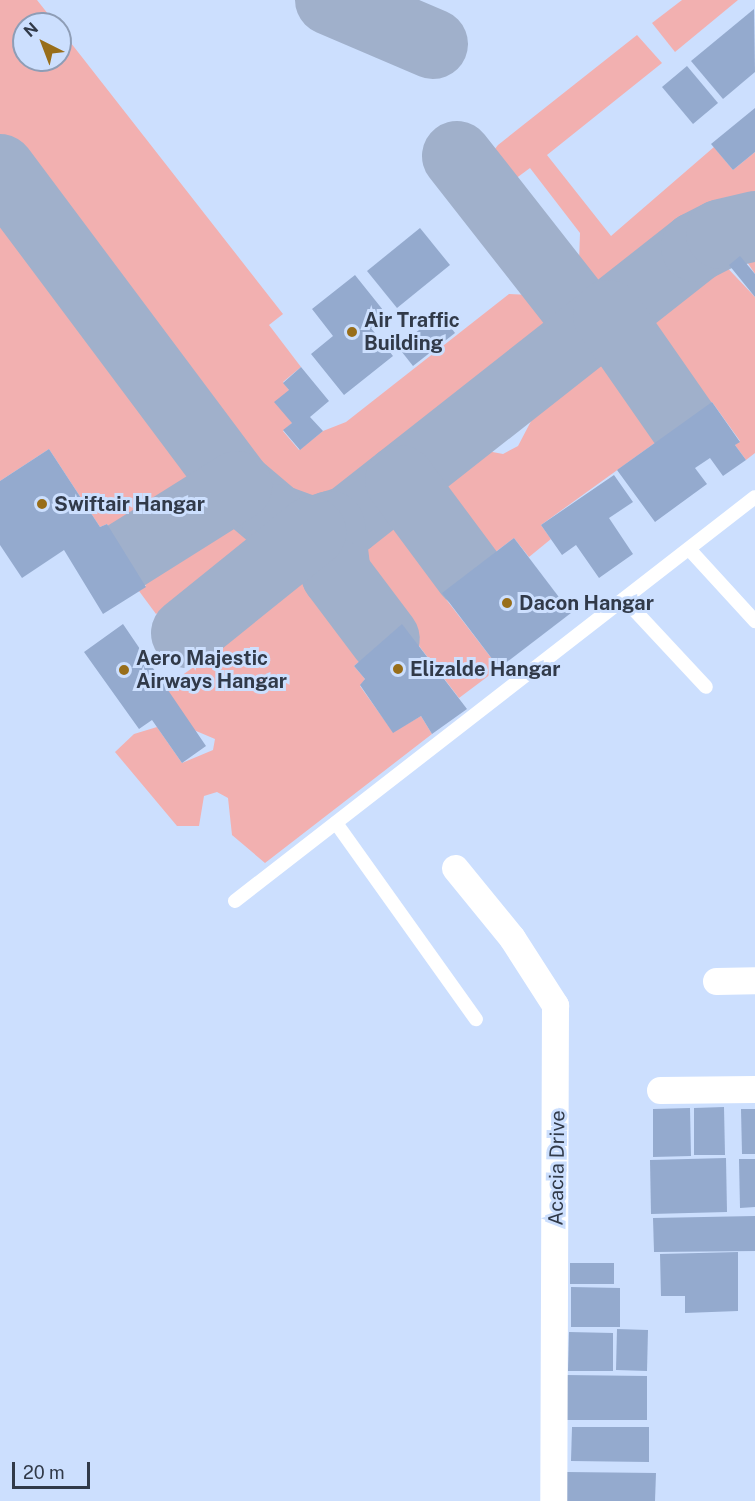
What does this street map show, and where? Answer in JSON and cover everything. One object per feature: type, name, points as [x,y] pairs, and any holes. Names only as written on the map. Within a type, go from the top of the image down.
[{"type":"street","name":"Acacia Drive","points":[[455,868],[512,938],[555,1005],[553,1501]]},
{"type":"street","points":[[716,981],[755,980]]},
{"type":"street","points":[[660,1090],[755,1089]]},
{"type":"lane","points":[[235,901],[755,497]]},
{"type":"lane","points":[[689,549],[755,621]]},
{"type":"lane","points":[[624,599],[706,687]]},
{"type":"lane","points":[[336,823],[476,1019]]},
{"type":"shaded area","points":[[0,0],[37,0],[46,12],[12,12],[12,72],[72,72],[72,44],[283,314],[269,325],[301,367],[283,382],[289,390],[292,423],[283,431],[299,450],[323,431],[346,422],[509,294],[552,296],[564,311],[562,331],[340,508],[304,510],[270,493],[0,144]]},
{"type":"shaded area","points":[[682,0],[738,0],[675,52],[652,23]]},
{"type":"shaded area","points":[[637,35],[662,63],[547,155],[611,236],[714,147],[733,170],[755,152],[755,212],[709,222],[611,295],[590,298],[565,273],[579,262],[580,233],[530,168],[500,190],[487,172],[488,158],[498,145]]},
{"type":"shaded area","points":[[0,188],[201,458],[204,471],[196,490],[118,541],[107,524],[100,527],[49,449],[0,481]]},
{"type":"shaded area","points":[[755,237],[755,274],[738,248],[740,242]]},
{"type":"shaded area","points":[[719,259],[755,297],[755,453],[746,460],[735,445],[740,441],[712,402],[689,419],[640,343],[643,319],[652,303],[707,260]]},
{"type":"shaded area","points":[[607,347],[619,350],[631,362],[677,427],[541,525],[551,539],[529,557],[514,538],[477,566],[428,499],[429,483],[465,454],[482,450],[503,454],[518,446],[551,383],[595,348]]},
{"type":"shaded area","points":[[400,508],[409,513],[459,580],[442,594],[499,668],[459,698],[403,625],[394,632],[349,578],[345,556],[349,543],[388,510]]},
{"type":"shaded area","points":[[221,512],[289,539],[180,625],[167,607],[156,614],[139,591],[146,586],[132,564]]},
{"type":"shaded area","points":[[308,548],[318,550],[326,577],[379,645],[354,666],[365,679],[360,686],[393,732],[421,716],[432,734],[265,863],[232,835],[228,798],[217,792],[204,796],[199,826],[177,826],[115,752],[134,734],[157,727],[182,763],[213,750],[215,739],[182,725],[164,688],[205,659],[192,641]]},
{"type":"building","points":[[754,9],[755,72],[723,99],[691,61]]},
{"type":"building","points":[[687,66],[718,103],[693,124],[662,87]]},
{"type":"building","points":[[755,108],[755,152],[733,170],[711,144]]},
{"type":"building","points":[[420,228],[450,265],[397,308],[367,271]]},
{"type":"building","points":[[740,256],[755,274],[755,297],[729,265]]},
{"type":"building","name":"Air Traffic Building","points":[[355,275],[387,315],[371,328],[393,356],[344,395],[311,354],[333,336],[312,309]]},
{"type":"building","points":[[440,313],[455,333],[413,366],[398,347]]},
{"type":"building","points":[[301,367],[329,401],[310,417],[323,431],[300,450],[283,430],[292,423],[274,402],[289,390],[283,383]]},
{"type":"building","points":[[712,402],[740,442],[735,445],[746,460],[723,476],[710,458],[695,468],[707,484],[655,522],[617,470]]},
{"type":"building","name":"Swiftair Hangar","points":[[49,449],[100,527],[107,524],[146,587],[103,614],[64,550],[22,578],[0,545],[0,481]]},
{"type":"building","points":[[614,475],[633,502],[609,518],[633,554],[599,578],[576,545],[562,555],[541,525]]},
{"type":"building","name":"Dacon Hangar","points":[[514,538],[571,613],[499,668],[442,593]]},
{"type":"building","name":"Aero Majestic Airways Hangar","points":[[123,624],[206,746],[182,763],[152,720],[139,729],[84,652]]},
{"type":"building","points":[[402,624],[467,709],[432,734],[421,716],[393,733],[360,685],[365,679],[354,666]]},
{"type":"building","points":[[724,1107],[725,1155],[694,1155],[694,1108]]},
{"type":"building","points":[[690,1108],[691,1156],[653,1157],[653,1109]]},
{"type":"building","points":[[741,1109],[755,1109],[755,1154],[742,1154]]},
{"type":"building","points":[[726,1158],[727,1212],[651,1214],[650,1160]]},
{"type":"building","points":[[739,1159],[755,1159],[755,1207],[740,1208]]},
{"type":"building","points":[[755,1216],[755,1251],[654,1252],[653,1218]]},
{"type":"building","points":[[738,1252],[738,1311],[685,1313],[685,1296],[661,1296],[660,1254]]},
{"type":"building","points":[[570,1263],[614,1263],[614,1284],[570,1284]]},
{"type":"building","points":[[571,1287],[620,1288],[620,1327],[571,1327]]},
{"type":"building","points":[[617,1329],[648,1330],[647,1371],[616,1370]]},
{"type":"building","points":[[569,1332],[613,1333],[613,1371],[568,1371]]},
{"type":"building","points":[[565,1375],[647,1376],[647,1420],[564,1420]]},
{"type":"building","points":[[572,1427],[649,1427],[649,1462],[571,1461]]},
{"type":"building","points":[[567,1472],[656,1473],[655,1501],[567,1501]]},
{"type":"taxiway","points":[[330,0],[433,44]]},
{"type":"taxiway","points":[[457,156],[592,328]]},
{"type":"taxiway","points":[[0,169],[237,486],[276,519],[311,532],[348,521],[696,247],[721,234],[755,226]]},
{"type":"taxiway","points":[[608,315],[683,423]]},
{"type":"taxiway","points":[[400,480],[469,573]]},
{"type":"taxiway","points":[[127,555],[237,486]]},
{"type":"taxiway","points":[[330,526],[336,574],[385,639]]},
{"type":"taxiway","points":[[186,633],[311,532]]},
{"type":"place","name":"Air Traffic Building","points":[[352,332]]},
{"type":"place","name":"Swiftair Hangar","points":[[42,504]]},
{"type":"place","name":"Dacon Hangar","points":[[507,603]]},
{"type":"place","name":"Elizalde Hangar","points":[[398,669]]},
{"type":"place","name":"Aero Majestic Airways Hangar","points":[[124,670]]}]
